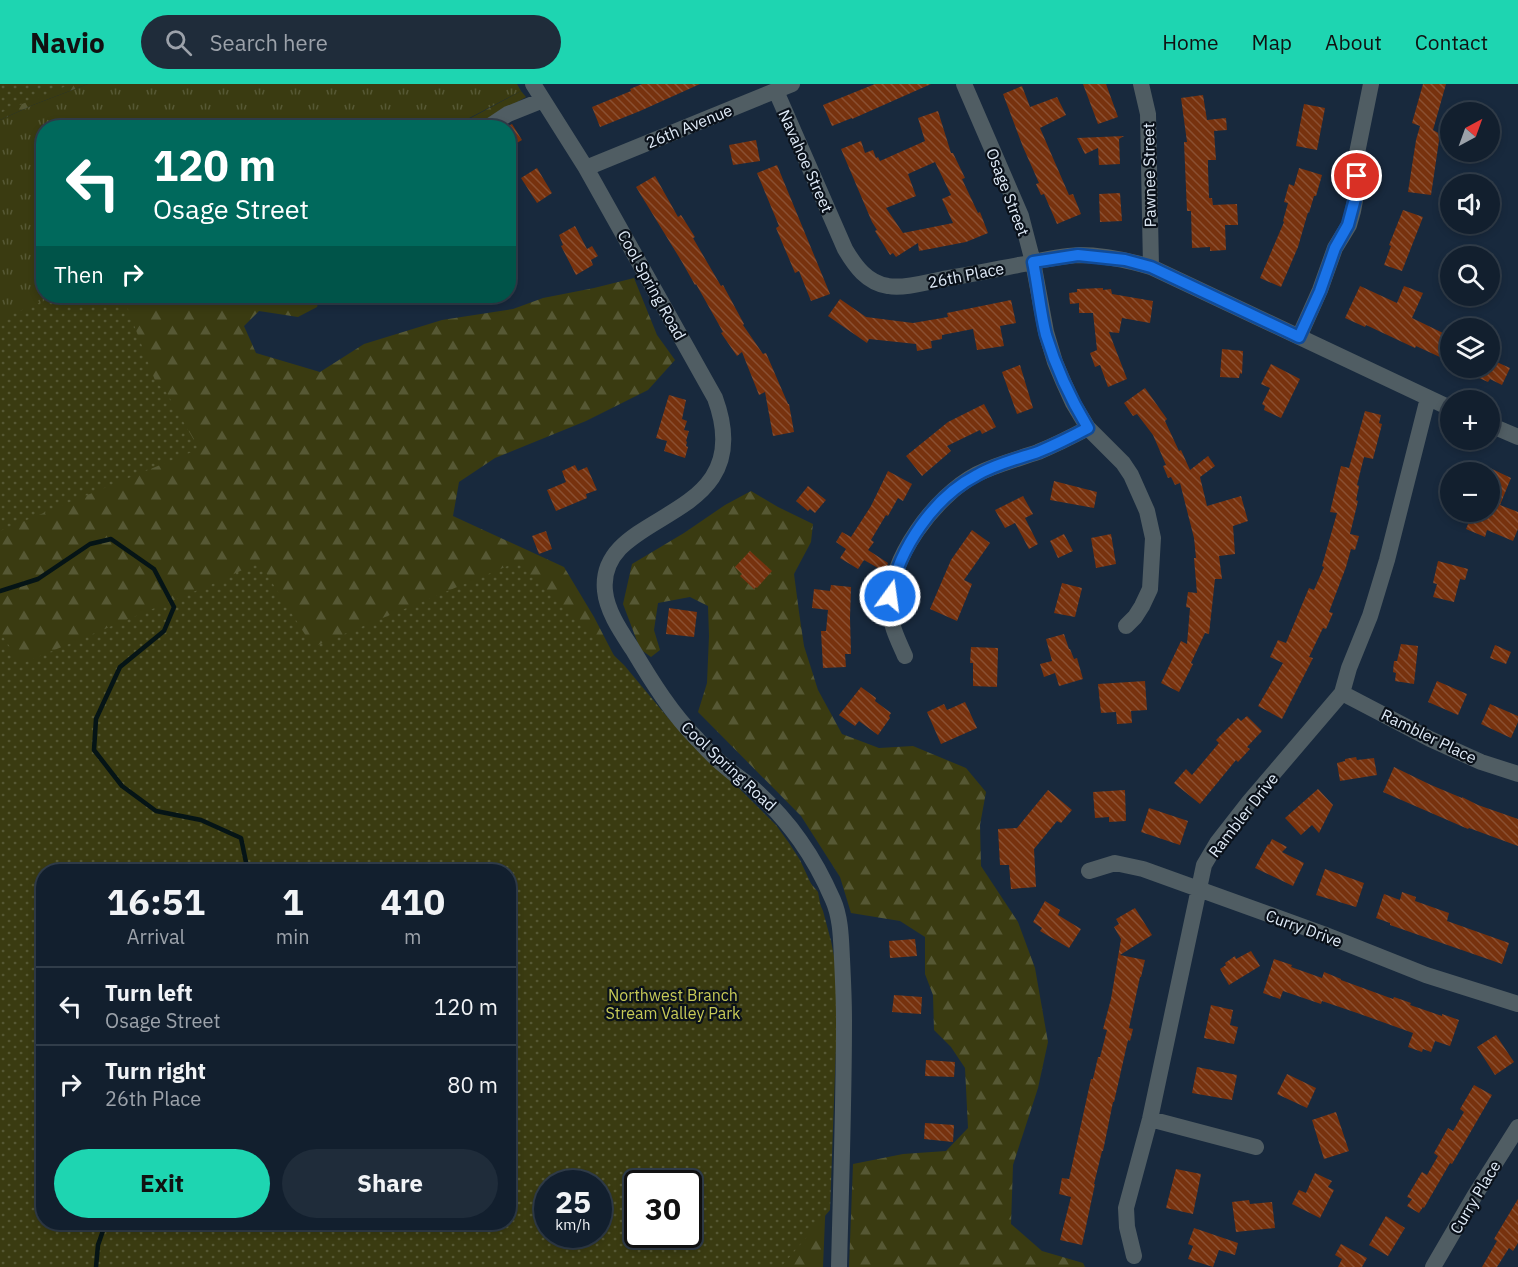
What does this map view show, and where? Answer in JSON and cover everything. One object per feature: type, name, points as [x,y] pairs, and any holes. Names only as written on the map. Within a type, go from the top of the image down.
[{"type":"street","name":"Cool Spring Road","points":[[533,84],[586,168],[715,398],[721,416],[723,446],[716,471],[704,488],[690,501],[631,538],[615,554],[609,565],[605,592],[610,609],[624,635],[676,716],[725,767],[753,788],[780,814],[798,836],[821,873],[835,903],[841,933],[844,997],[844,1104],[839,1267]]},
{"type":"street","name":"26th Avenue","points":[[586,168],[792,84]]},
{"type":"street","name":"Osage Street","points":[[964,84],[1021,216],[1033,262],[1046,332],[1055,362],[1073,403],[1088,428],[1123,463],[1147,511],[1153,538],[1150,589],[1138,612],[1126,626]]},
{"type":"street","name":"Pawnee Street","points":[[1141,84],[1148,114],[1151,267]]},
{"type":"street","points":[[1299,337],[1320,291],[1335,248],[1353,211],[1356,195],[1357,153],[1371,84]]},
{"type":"street","name":"Navahoe Street","points":[[776,91],[837,231]]},
{"type":"street","points":[[499,120],[543,100]]},
{"type":"street","name":"26th Place","points":[[837,231],[860,272],[887,286],[897,287],[955,278],[1078,255],[1125,260],[1151,267],[1440,403]]},
{"type":"street","name":"Rambler Drive","points":[[1134,1256],[1127,1227],[1126,1208],[1150,1119],[1204,865],[1223,834],[1249,801],[1342,693],[1349,668],[1370,616],[1387,560],[1428,398]]},
{"type":"street","points":[[905,656],[891,623],[890,596],[898,565],[925,520],[946,497],[976,475],[1062,441],[1088,428]]},
{"type":"street","points":[[1500,429],[1518,437]]},
{"type":"street","name":"Rambler Place","points":[[1342,693],[1440,744],[1481,762],[1518,774]]},
{"type":"street","name":"Curry Drive","points":[[1089,871],[1115,864],[1143,869],[1323,934],[1426,975],[1518,1005]]},
{"type":"street","points":[[1150,1119],[1256,1147]]},
{"type":"street","name":"Curry Place","points":[[1433,1267],[1518,1127]]},
{"type":"green space","points":[[0,84],[88,84],[0,120]]},
{"type":"green space","points":[[0,84],[71,84],[0,113]]},
{"type":"green space","points":[[88,84],[517,84],[521,91],[465,120],[36,120],[36,303],[71,303],[0,333],[0,120]]},
{"type":"green space","points":[[521,91],[526,97],[485,120],[467,120]]},
{"type":"green space","name":"Northwest Branch Stream Valley Park","points":[[634,278],[657,335],[675,360],[648,390],[586,421],[495,458],[459,482],[453,516],[564,567],[594,617],[623,673],[765,829],[818,892],[835,982],[823,1267],[4,1267],[37,1230],[516,1230],[516,864],[463,864],[0,782],[0,333],[71,303],[318,303],[317,307],[298,317],[259,311],[244,326],[256,353],[320,372],[364,344],[442,320],[513,309],[543,298]]},
{"type":"green space","points":[[39,303],[126,303],[156,383],[165,390],[199,449],[0,531],[0,319]]},
{"type":"green space","points":[[751,491],[813,524],[811,542],[794,574],[799,612],[804,646],[818,690],[842,734],[879,748],[913,746],[966,768],[986,792],[980,825],[981,866],[1018,922],[1035,968],[1048,1042],[1038,1088],[1013,1165],[1011,1224],[1042,1251],[1083,1263],[1085,1267],[849,1267],[853,1164],[903,1154],[946,1151],[968,1128],[965,1068],[951,1047],[934,1030],[933,995],[925,974],[925,937],[900,921],[851,913],[840,877],[801,816],[698,712],[707,683],[708,606],[690,597],[658,603],[654,630],[660,650],[651,657],[640,649],[623,604],[632,564]]},
{"type":"green space","name":"Northwest Branch Stream Valley Park","points":[[522,560],[530,575],[624,665],[669,719],[776,825],[800,860],[823,911],[836,966],[838,991],[830,1210],[781,1267],[0,1267],[0,632],[21,664],[217,582],[259,562],[313,647]]},
{"type":"building","points":[[642,84],[700,84],[600,127],[592,107]]},
{"type":"building","points":[[875,84],[931,84],[832,126],[823,105]]},
{"type":"building","points":[[1083,84],[1106,84],[1118,117],[1098,124]]},
{"type":"building","points":[[1423,84],[1446,84],[1433,130],[1440,134],[1431,195],[1408,192],[1420,126],[1412,123]]},
{"type":"building","points":[[1022,86],[1030,107],[1057,97],[1066,115],[1040,128],[1069,195],[1073,194],[1081,214],[1057,224],[1044,194],[1041,195],[1036,184],[1039,183],[1003,94]]},
{"type":"building","points":[[1203,95],[1207,120],[1226,118],[1227,130],[1214,131],[1216,160],[1208,160],[1208,168],[1209,198],[1212,198],[1213,205],[1237,204],[1238,225],[1225,225],[1226,250],[1210,251],[1210,247],[1192,248],[1191,211],[1187,211],[1184,142],[1187,142],[1181,98]]},
{"type":"building","points":[[1304,104],[1325,108],[1317,150],[1296,146]]},
{"type":"building","points":[[938,111],[951,153],[965,178],[962,179],[978,213],[980,212],[988,233],[966,242],[919,251],[918,243],[896,257],[893,253],[890,255],[875,231],[877,230],[841,149],[861,141],[865,153],[873,150],[880,161],[925,141],[918,118]],"holes":[[[935,162],[951,195],[942,199],[953,223],[903,233],[886,208],[916,196],[908,174]]]},
{"type":"building","points":[[516,130],[522,140],[516,143]]},
{"type":"building","points":[[1124,136],[1119,139],[1120,164],[1099,165],[1098,148],[1085,154],[1077,138]]},
{"type":"building","points":[[756,140],[760,161],[733,165],[729,145]]},
{"type":"building","points":[[777,165],[830,294],[811,301],[799,271],[795,273],[776,228],[779,226],[757,173]]},
{"type":"building","points":[[537,168],[552,193],[537,203],[521,178]]},
{"type":"building","points":[[1299,168],[1322,175],[1298,247],[1281,287],[1260,278],[1284,222],[1288,203],[1284,202],[1289,184],[1294,186]]},
{"type":"building","points":[[655,176],[678,217],[681,215],[695,237],[693,238],[721,286],[723,285],[743,325],[763,354],[766,353],[789,404],[794,432],[773,436],[765,392],[759,395],[742,352],[737,356],[721,333],[723,332],[696,284],[636,187]]},
{"type":"building","points":[[1120,193],[1122,221],[1100,222],[1099,194]]},
{"type":"building","points":[[1403,210],[1423,217],[1402,271],[1384,265],[1391,246],[1389,245]]},
{"type":"building","points":[[575,226],[587,249],[592,246],[598,256],[591,260],[593,265],[576,275],[561,246],[563,245],[559,235]]},
{"type":"building","points":[[1360,286],[1397,303],[1404,286],[1423,293],[1412,318],[1440,332],[1440,357],[1366,325],[1365,327],[1345,318]]},
{"type":"building","points":[[1103,288],[1103,290],[1111,289],[1112,294],[1153,301],[1150,323],[1122,318],[1119,333],[1109,332],[1127,379],[1108,387],[1100,365],[1095,367],[1090,353],[1097,350],[1093,313],[1079,313],[1079,303],[1070,304],[1069,293],[1077,292],[1077,289]]},
{"type":"building","points":[[840,299],[866,317],[913,323],[948,317],[947,313],[1011,300],[1016,323],[1000,326],[1004,346],[977,350],[973,329],[942,335],[942,339],[931,341],[932,348],[917,351],[916,344],[869,339],[867,343],[828,316]]},
{"type":"building","points":[[1222,349],[1243,351],[1242,374],[1240,373],[1239,378],[1220,377]]},
{"type":"building","points":[[1271,364],[1300,379],[1281,418],[1264,410],[1265,406],[1262,404],[1270,388],[1261,384]]},
{"type":"building","points":[[1500,364],[1510,368],[1502,385],[1490,379],[1488,382],[1479,378],[1500,378]]},
{"type":"building","points":[[1020,365],[1033,408],[1017,414],[1002,372]]},
{"type":"building","points":[[1145,388],[1167,419],[1165,421],[1190,470],[1208,456],[1215,466],[1200,477],[1207,506],[1241,496],[1248,521],[1233,526],[1235,554],[1219,556],[1222,579],[1215,579],[1209,634],[1205,633],[1179,692],[1161,683],[1181,641],[1187,644],[1190,608],[1186,607],[1188,592],[1197,593],[1194,538],[1180,483],[1175,485],[1171,477],[1168,478],[1163,466],[1166,465],[1153,435],[1137,414],[1133,416],[1124,403]]},
{"type":"building","points":[[669,395],[686,400],[682,419],[687,421],[684,430],[689,431],[685,458],[664,451],[667,441],[656,438]]},
{"type":"building","points":[[984,404],[996,427],[982,434],[980,430],[947,446],[951,451],[922,476],[906,456],[948,422]]},
{"type":"building","points":[[1365,411],[1381,415],[1379,423],[1382,424],[1373,459],[1364,457],[1357,485],[1359,486],[1356,500],[1358,501],[1350,534],[1359,536],[1355,550],[1351,549],[1329,612],[1333,613],[1309,657],[1313,658],[1282,719],[1258,706],[1283,663],[1270,657],[1278,640],[1286,643],[1309,588],[1314,590],[1324,567],[1322,566],[1337,513],[1330,512],[1341,466],[1349,468]]},
{"type":"building","points":[[575,465],[578,471],[587,467],[597,490],[586,494],[587,498],[556,511],[547,490],[566,482],[562,471]]},
{"type":"building","points":[[888,471],[912,484],[903,501],[898,498],[871,540],[874,542],[868,550],[888,563],[885,572],[864,560],[858,569],[840,558],[846,549],[836,542],[842,532],[851,537],[871,506]]},
{"type":"building","points":[[1500,473],[1511,478],[1500,505]]},
{"type":"building","points":[[1054,481],[1097,492],[1094,508],[1050,500]]},
{"type":"building","points":[[808,486],[826,500],[815,513],[810,509],[808,511],[796,501]]},
{"type":"building","points":[[1023,496],[1033,514],[1025,518],[1038,544],[1029,549],[1015,523],[1005,528],[995,510]]},
{"type":"building","points":[[1500,505],[1518,512],[1518,529],[1513,541],[1487,530],[1485,537],[1466,529],[1469,522],[1500,522]]},
{"type":"building","points":[[972,530],[990,543],[964,580],[972,584],[957,621],[930,609],[951,560]]},
{"type":"building","points":[[546,531],[552,549],[539,554],[532,536]]},
{"type":"building","points":[[1064,534],[1073,551],[1058,558],[1050,541]]},
{"type":"building","points":[[1111,534],[1116,564],[1096,568],[1091,538]]},
{"type":"building","points":[[750,551],[772,571],[754,589],[740,576],[742,574],[735,567]]},
{"type":"building","points":[[1438,561],[1468,569],[1465,580],[1460,579],[1454,602],[1433,597],[1437,584],[1433,583]]},
{"type":"building","points":[[1062,583],[1082,588],[1075,617],[1054,613]]},
{"type":"building","points":[[831,585],[851,587],[851,654],[845,654],[846,667],[823,668],[821,631],[826,631],[828,610],[812,608],[814,589],[830,591]]},
{"type":"building","points":[[669,608],[697,612],[694,637],[666,634]]},
{"type":"building","points":[[1064,634],[1074,659],[1077,658],[1083,679],[1059,686],[1055,673],[1044,677],[1040,664],[1052,661],[1046,639]]},
{"type":"building","points":[[1401,644],[1418,646],[1414,684],[1395,681],[1394,661],[1397,661]]},
{"type":"building","points":[[1495,645],[1511,652],[1506,664],[1490,658]]},
{"type":"building","points":[[971,647],[998,648],[997,687],[973,686],[973,663],[970,663]]},
{"type":"building","points":[[1145,681],[1147,710],[1131,711],[1132,723],[1117,724],[1116,712],[1101,713],[1098,684]]},
{"type":"building","points":[[1437,681],[1467,694],[1458,715],[1428,702]]},
{"type":"building","points":[[861,687],[891,713],[878,735],[859,721],[855,726],[839,715]]},
{"type":"building","points":[[965,702],[977,728],[941,744],[927,712],[944,704],[947,710]]},
{"type":"building","points":[[1490,704],[1518,716],[1518,722],[1511,738],[1481,724]]},
{"type":"building","points":[[1247,716],[1262,731],[1247,747],[1250,749],[1238,762],[1236,760],[1200,804],[1174,783],[1186,769],[1192,775],[1219,743],[1216,740],[1238,718],[1241,721]]},
{"type":"building","points":[[1356,757],[1357,760],[1374,758],[1377,775],[1340,781],[1337,763]]},
{"type":"building","points":[[1394,767],[1478,805],[1518,819],[1518,846],[1468,829],[1383,792]]},
{"type":"building","points":[[1318,789],[1333,805],[1319,833],[1312,825],[1301,835],[1285,818]]},
{"type":"building","points":[[1048,790],[1072,810],[1061,823],[1057,821],[1034,849],[1036,887],[1011,889],[1009,865],[1000,865],[998,829],[1017,828]]},
{"type":"building","points":[[1125,790],[1126,821],[1109,822],[1109,817],[1095,818],[1093,792]]},
{"type":"building","points":[[1149,808],[1188,821],[1180,845],[1141,832]]},
{"type":"building","points":[[1272,839],[1287,847],[1282,852],[1304,863],[1293,886],[1255,868]]},
{"type":"building","points":[[1325,869],[1364,883],[1356,907],[1316,895]]},
{"type":"building","points":[[1402,892],[1416,897],[1415,901],[1449,913],[1447,921],[1509,943],[1502,964],[1376,918],[1384,894],[1400,900]]},
{"type":"building","points":[[1045,901],[1060,910],[1058,915],[1081,929],[1069,948],[1040,931],[1042,928],[1033,922]]},
{"type":"building","points":[[1135,908],[1152,935],[1120,955],[1145,960],[1129,1028],[1133,1029],[1130,1041],[1128,1040],[1113,1102],[1082,1245],[1060,1240],[1071,1197],[1059,1194],[1062,1178],[1069,1179],[1091,1079],[1093,1079],[1107,1030],[1103,1029],[1111,999],[1121,939],[1114,927],[1119,924],[1116,919]]},
{"type":"building","points":[[915,939],[917,956],[890,958],[889,941]]},
{"type":"building","points":[[1251,951],[1260,966],[1229,985],[1220,969],[1235,956],[1236,959]]},
{"type":"building","points":[[1274,959],[1322,978],[1324,972],[1393,999],[1394,997],[1411,1003],[1410,1005],[1459,1020],[1450,1046],[1435,1041],[1431,1052],[1423,1049],[1422,1052],[1408,1047],[1413,1033],[1322,1001],[1321,1004],[1283,991],[1280,999],[1263,993]]},
{"type":"building","points":[[894,995],[922,997],[921,1014],[892,1012]]},
{"type":"building","points":[[1211,1005],[1233,1010],[1230,1025],[1238,1027],[1234,1044],[1204,1038]]},
{"type":"building","points":[[1496,1035],[1514,1062],[1495,1075],[1477,1047]]},
{"type":"building","points":[[926,1060],[955,1062],[954,1077],[925,1076]]},
{"type":"building","points":[[1197,1067],[1237,1075],[1232,1100],[1192,1093]]},
{"type":"building","points":[[1287,1074],[1316,1088],[1307,1108],[1277,1094]]},
{"type":"building","points":[[1474,1085],[1492,1095],[1452,1164],[1450,1163],[1419,1213],[1407,1206],[1412,1199],[1407,1197],[1422,1172],[1427,1175],[1438,1156],[1434,1153],[1448,1128],[1453,1131],[1464,1112],[1460,1109]]},
{"type":"building","points":[[1336,1112],[1349,1151],[1324,1159],[1312,1120]]},
{"type":"building","points":[[925,1123],[954,1125],[953,1142],[924,1139]]},
{"type":"building","points":[[1176,1169],[1201,1174],[1193,1214],[1166,1208]]},
{"type":"building","points":[[1315,1173],[1332,1181],[1328,1187],[1334,1190],[1320,1218],[1292,1204],[1299,1190],[1306,1193]]},
{"type":"building","points":[[1518,1199],[1518,1243],[1513,1251],[1509,1248],[1497,1267],[1482,1267],[1497,1241],[1494,1239]]},
{"type":"building","points":[[1249,1200],[1250,1204],[1272,1202],[1275,1228],[1236,1232],[1232,1202]]},
{"type":"building","points":[[1386,1216],[1405,1228],[1388,1256],[1369,1245]]},
{"type":"building","points":[[1194,1228],[1238,1243],[1235,1255],[1219,1250],[1213,1267],[1188,1259],[1193,1246],[1188,1244]]},
{"type":"building","points":[[1341,1244],[1367,1258],[1362,1267],[1338,1267],[1342,1259],[1335,1255]]},
{"type":"waterway","points":[[0,591],[38,579],[90,544],[111,539],[154,569],[174,607],[164,631],[120,667],[96,719],[94,750],[122,786],[156,811],[201,820],[241,838],[246,864]]},
{"type":"waterway","points":[[96,1267],[98,1245],[103,1230]]},
{"type":"route","points":[[890,596],[898,565],[907,548],[925,520],[946,497],[976,475],[1037,452],[1088,428],[1073,403],[1055,362],[1046,332],[1033,262],[1078,255],[1125,260],[1151,267],[1299,337],[1320,291],[1335,248],[1348,225],[1356,195],[1357,176]]}]
